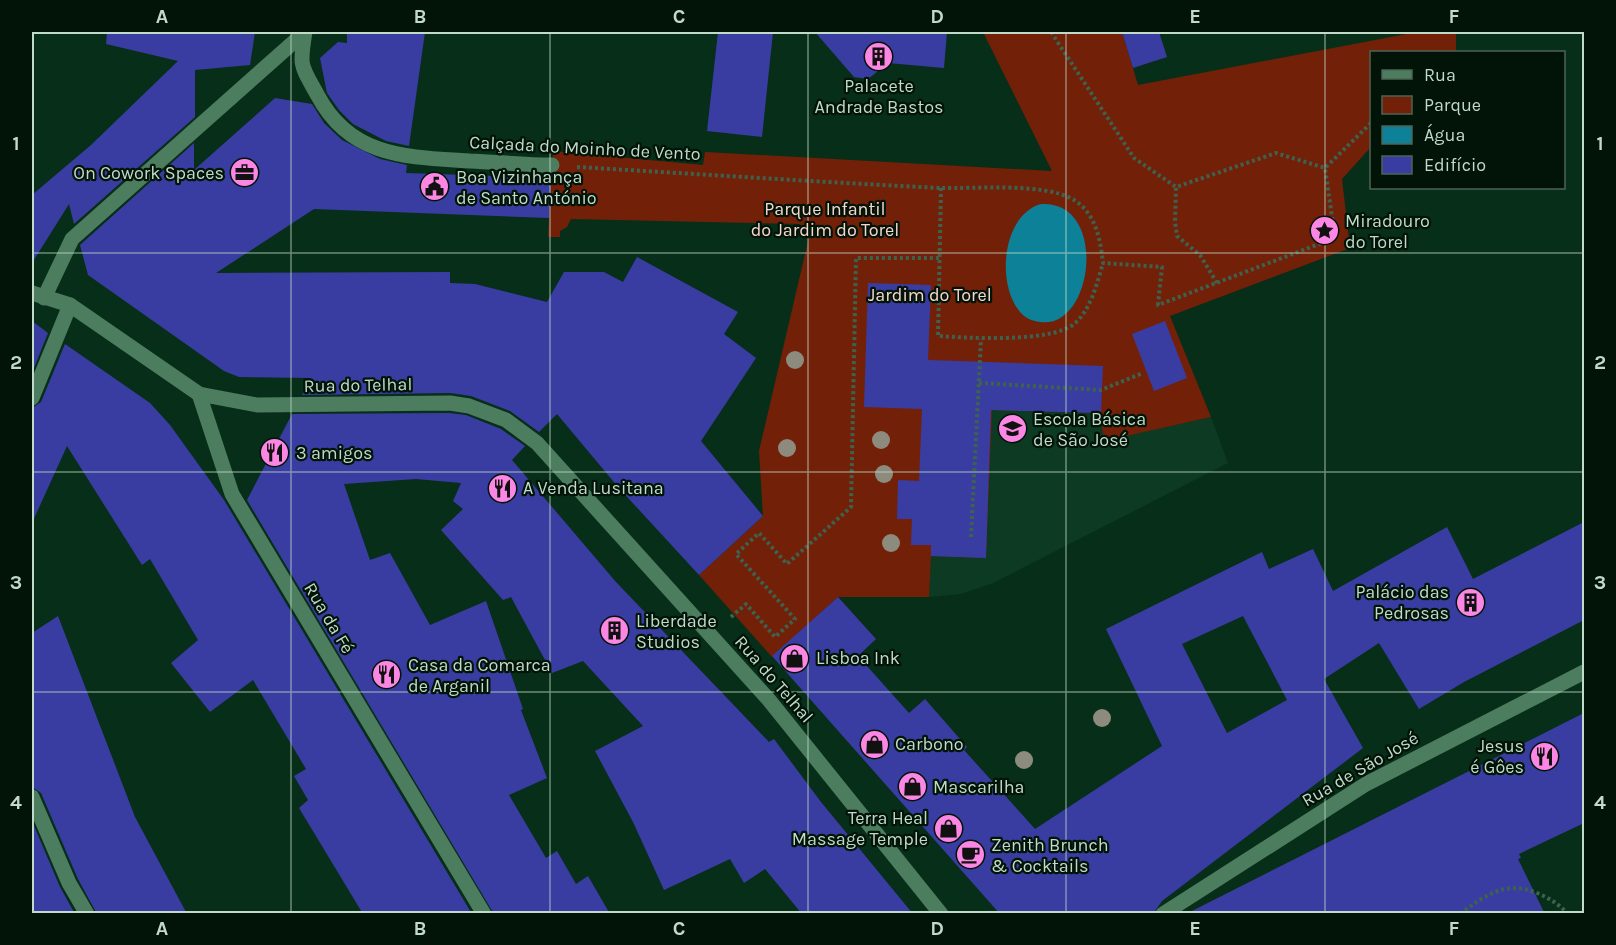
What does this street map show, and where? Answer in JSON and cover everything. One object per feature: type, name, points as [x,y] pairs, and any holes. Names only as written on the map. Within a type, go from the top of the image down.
[{"type":"street","name":"Calçada do Moinho de Vento","points":[[305,32],[300,63],[325,109],[349,134],[366,144],[403,156],[552,165]]},
{"type":"street","name":"Calçada do Moinho de Vento","points":[[38,295],[72,239],[305,32]]},
{"type":"street","points":[[38,295],[70,305],[199,394]]},
{"type":"street","points":[[32,398],[70,305]]},
{"type":"street","name":"Rua da Fé","points":[[199,394],[232,494],[484,914]]},
{"type":"street","name":"Rua do Telhal","points":[[199,394],[256,405],[450,403],[488,412],[522,430],[537,443],[769,700],[941,914]]},
{"type":"street","name":"Rua de São José","points":[[1163,914],[1366,784],[1584,672]]},
{"type":"street","points":[[32,797],[69,883],[87,914]]},
{"type":"path","points":[[1051,32],[1134,158],[1176,187]]},
{"type":"path","points":[[1325,168],[1370,123]]},
{"type":"path","points":[[1176,187],[1276,153],[1325,168]]},
{"type":"path","name":"Calçada do Moinho de Vento","points":[[552,165],[941,188]]},
{"type":"path","points":[[1103,263],[1162,267],[1158,305],[1335,238],[1325,168]]},
{"type":"path","points":[[1176,187],[1175,222],[1178,236],[1182,243],[1200,255],[1217,283]]},
{"type":"path","points":[[941,188],[1053,190],[1075,200],[1092,217],[1100,235],[1103,263],[1085,310],[1075,324],[1062,332],[981,339],[938,336],[941,188]]},
{"type":"path","points":[[746,604],[775,637],[795,619],[736,554],[759,533],[787,564],[851,507],[856,258],[939,258]]},
{"type":"path","points":[[972,537],[981,339]]},
{"type":"path","points":[[979,383],[1101,390],[1143,373]]},
{"type":"path","points":[[1460,914],[1485,896],[1503,887],[1522,887],[1545,896],[1568,914]]},
{"type":"shaded area","name":"Escola Básica de São José","points":[[868,283],[1103,366],[1104,440],[1211,417],[1228,463],[993,583],[961,594],[929,597],[931,546]]},
{"type":"green space","name":"Jardim do Torel","points":[[983,32],[1122,32],[1138,85],[1417,32],[1456,32],[1456,51],[1370,51],[1370,148],[1342,179],[1350,248],[1170,316],[1211,417],[1104,441],[1100,413],[992,410],[986,558],[931,556],[929,597],[838,597],[772,657],[699,575],[763,516],[759,451],[809,237],[800,224],[571,219],[567,227],[560,231],[560,237],[548,237],[553,151],[703,165],[705,152],[1052,171]]},
{"type":"water","points":[[1041,204],[1063,208],[1077,222],[1085,242],[1086,264],[1082,287],[1072,306],[1058,319],[1040,322],[1024,316],[1012,300],[1006,268],[1011,236],[1018,222],[1028,211]]},
{"type":"building","points":[[107,32],[255,32],[250,65],[195,70],[195,117],[74,224],[69,204],[32,263],[32,195],[91,145],[178,61],[106,44]]},
{"type":"building","points":[[347,32],[425,32],[409,146],[386,141],[353,124],[327,93],[320,58],[338,42],[347,43]]},
{"type":"building","points":[[718,32],[773,32],[762,137],[707,131]]},
{"type":"building","name":"Palacete Andrade Bastos","points":[[815,32],[947,32],[944,68],[888,63],[868,79],[854,77]]},
{"type":"building","points":[[1122,32],[1159,32],[1167,57],[1133,68]]},
{"type":"building","points":[[275,98],[312,104],[324,123],[342,140],[380,159],[407,165],[406,173],[551,178],[549,218],[314,209],[216,273],[450,272],[450,283],[475,284],[547,302],[564,272],[604,272],[623,282],[637,257],[738,312],[724,334],[756,358],[701,441],[763,516],[699,575],[618,487],[557,414],[539,432],[510,411],[471,396],[450,393],[302,395],[311,378],[239,377],[224,371],[88,275],[80,245],[194,143],[194,170]]},
{"type":"building","points":[[868,283],[931,285],[928,360],[1103,366],[1101,413],[991,410],[986,558],[931,556],[931,545],[911,545],[912,519],[897,519],[898,480],[919,481],[922,409],[864,407]]},
{"type":"building","points":[[32,321],[48,333],[32,373]]},
{"type":"building","points":[[1165,321],[1187,378],[1154,391],[1132,334]]},
{"type":"building","points":[[65,344],[150,403],[170,425],[224,500],[472,914],[363,914],[299,808],[308,800],[294,776],[306,769],[253,680],[210,712],[171,663],[198,640],[150,559],[142,565],[67,446],[32,523],[32,408],[41,402]]},
{"type":"building","points":[[449,413],[466,415],[501,429],[525,446],[512,460],[616,582],[769,742],[774,739],[821,802],[913,914],[802,914],[765,869],[744,883],[730,859],[664,890],[633,822],[595,751],[643,726],[583,661],[552,673],[511,597],[503,600],[441,530],[463,509],[453,501],[461,483],[416,479],[344,484],[370,560],[390,553],[430,625],[486,601],[523,709],[521,710],[547,778],[509,795],[546,858],[557,851],[576,884],[588,876],[610,914],[494,914],[247,500],[292,414]]},
{"type":"building","points":[[1584,522],[1584,620],[1464,682],[1419,709],[1379,643],[1324,679],[1363,748],[1162,901],[1153,914],[1000,914],[772,656],[838,597],[876,639],[858,656],[909,713],[925,699],[967,747],[964,750],[1035,829],[1162,746],[1106,629],[1262,552],[1269,569],[1313,549],[1333,591],[1447,527],[1473,579]],"holes":[[[1243,616],[1287,700],[1227,733],[1182,644]]]},
{"type":"building","points":[[58,616],[135,817],[187,914],[97,914],[78,879],[41,793],[32,787],[32,633]]},
{"type":"building","points":[[1584,713],[1584,823],[1519,854],[1521,858],[1518,859],[1545,914],[1186,914]]},
{"type":"building","points":[[32,821],[60,887],[75,914],[32,914]]},
{"type":"place","name":"Palacete Andrade Bastos","points":[[879,57]]},
{"type":"place","name":"On Cowork Spaces","points":[[245,173]]},
{"type":"place","name":"Boa Vizinhança de Santo António","points":[[435,187]]},
{"type":"place","name":"Miradouro do Torel","points":[[1324,231]]},
{"type":"place","name":"Escola Básica de São José","points":[[1012,429]]},
{"type":"place","name":"3 amigos","points":[[275,453]]},
{"type":"place","name":"A Venda Lusitana","points":[[502,488]]},
{"type":"place","name":"Palácio das Pedrosas","points":[[1470,602]]},
{"type":"place","name":"Liberdade Studios","points":[[615,631]]},
{"type":"place","name":"Lisboa Ink","points":[[795,658]]},
{"type":"place","name":"Casa da Comarca de Arganil","points":[[387,675]]},
{"type":"place","name":"Carbono","points":[[874,744]]},
{"type":"place","name":"Jesus é Gôes","points":[[1545,756]]},
{"type":"place","name":"Mascarilha","points":[[912,787]]},
{"type":"place","name":"Terra Heal Massage Temple","points":[[949,828]]},
{"type":"place","name":"Zenith Brunch & Cocktails","points":[[970,855]]},
{"type":"park label","name":"Parque Infantil do Jardim do Torel","points":[[825,219]]}]
